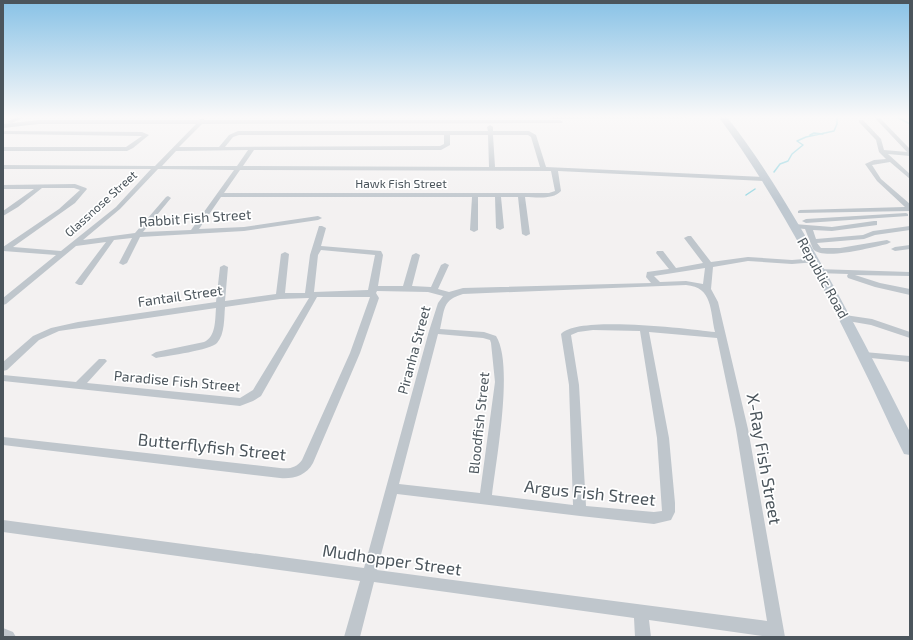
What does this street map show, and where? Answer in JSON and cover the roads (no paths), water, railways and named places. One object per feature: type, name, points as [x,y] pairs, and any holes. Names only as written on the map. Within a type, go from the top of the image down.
[{"type":"street","points":[[3,149],[127,149],[134,146]]},
{"type":"street","name":"Glassnose Street","points":[[3,302],[118,208],[178,146]]},
{"type":"street","points":[[220,149],[223,146]]},
{"type":"street","points":[[175,149],[441,148],[445,146]]},
{"type":"street","points":[[491,146],[492,169]]},
{"type":"street","points":[[536,146],[544,169]]},
{"type":"street","name":"Republic Road","points":[[744,146],[766,180],[803,225],[817,266],[864,355],[910,449]]},
{"type":"street","points":[[880,146],[882,152],[910,177]]},
{"type":"street","points":[[193,232],[252,149]]},
{"type":"street","points":[[882,152],[910,153]]},
{"type":"street","points":[[891,160],[868,164],[879,180],[910,208]]},
{"type":"street","points":[[3,167],[544,169],[766,180]]},
{"type":"street","name":"Hawk Fish Street","points":[[220,195],[549,195],[558,193],[554,170]]},
{"type":"street","points":[[3,214],[16,206],[40,186]]},
{"type":"street","points":[[3,187],[81,187],[84,190],[60,210],[4,249]]},
{"type":"street","points":[[474,230],[475,195]]},
{"type":"street","points":[[498,195],[500,228]]},
{"type":"street","points":[[521,195],[526,234]]},
{"type":"street","points":[[123,263],[137,235],[168,198]]},
{"type":"street","points":[[800,212],[910,208]]},
{"type":"street","points":[[803,225],[910,215]]},
{"type":"street","name":"Rabbit Fish Street","points":[[74,244],[111,240],[137,235],[244,229],[318,218]]},
{"type":"street","points":[[803,225],[842,228],[874,223]]},
{"type":"street","points":[[803,225],[812,234],[813,241],[818,249],[824,252],[857,248],[887,242]]},
{"type":"street","points":[[312,294],[314,255],[317,249],[316,242],[322,228]]},
{"type":"street","points":[[813,241],[863,237],[873,233],[910,228]]},
{"type":"street","points":[[688,238],[708,264],[708,290]]},
{"type":"street","points":[[79,283],[111,240]]},
{"type":"street","points":[[895,250],[910,247]]},
{"type":"street","points":[[4,249],[64,253]]},
{"type":"street","name":"Butterflyfish Street","points":[[3,441],[280,473],[297,472],[304,468],[375,303],[373,293],[380,255],[378,253],[317,249]]},
{"type":"street","points":[[660,253],[674,270]]},
{"type":"street","points":[[280,296],[285,254]]},
{"type":"street","points":[[407,288],[416,255]]},
{"type":"street","points":[[658,286],[650,277],[650,274],[708,264],[756,258],[817,266],[878,285],[910,292]]},
{"type":"street","points":[[434,290],[445,265]]},
{"type":"street","points":[[156,356],[207,345],[213,342],[218,332],[222,304],[224,267]]},
{"type":"street","points":[[839,272],[910,274]]},
{"type":"street","name":"Piranha Street","points":[[352,637],[434,331],[442,303],[449,295],[463,291],[658,286],[690,283],[708,290]]},
{"type":"street","name":"Fantail Street","points":[[3,368],[37,338],[54,330],[78,325],[280,296],[373,293],[407,288],[434,290],[449,295]]},
{"type":"street","name":"X-Ray Fish Street","points":[[708,290],[711,296],[721,336],[742,429],[776,633]]},
{"type":"street","name":"Paradise Fish Street","points":[[3,378],[240,402],[246,401],[257,393],[312,294]]},
{"type":"street","points":[[845,318],[872,322],[910,335]]},
{"type":"street","points":[[580,511],[574,385],[566,334],[571,330],[586,328],[644,328],[721,336]]},
{"type":"street","name":"Argus Fish Street","points":[[392,488],[580,511],[661,518],[666,516],[669,512],[662,438],[644,328]]},
{"type":"street","name":"Bloodfish Street","points":[[434,331],[484,335],[493,338],[496,343],[500,382],[484,499]]},
{"type":"street","points":[[864,355],[910,359]]},
{"type":"street","points":[[78,386],[102,360]]},
{"type":"street","name":"Mudhopper Street","points":[[3,526],[641,611],[776,633]]},
{"type":"street","points":[[641,611],[643,637]]},
{"type":"street","points":[[3,636],[8,637]]},
{"type":"waterway","points":[[774,172],[780,164],[788,161],[792,154],[802,146]]},
{"type":"waterway","points":[[746,195],[755,189]]}]
